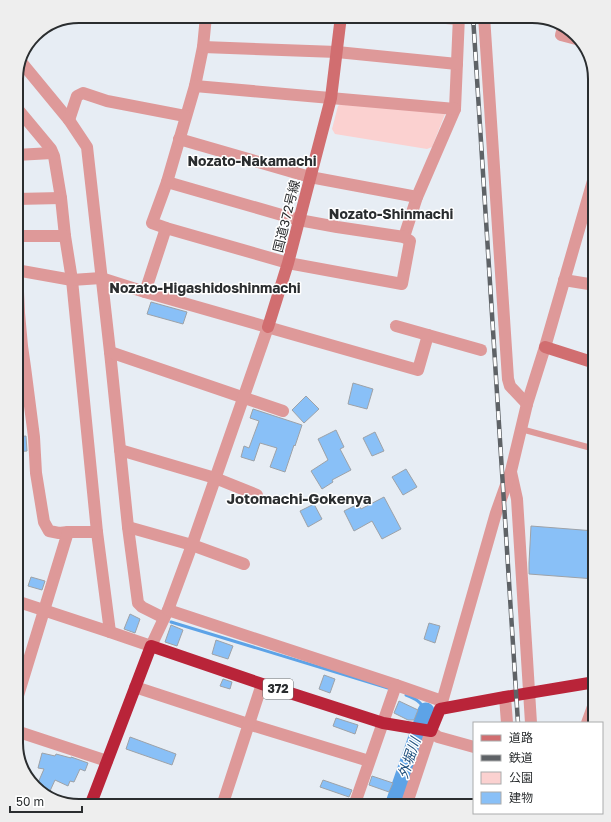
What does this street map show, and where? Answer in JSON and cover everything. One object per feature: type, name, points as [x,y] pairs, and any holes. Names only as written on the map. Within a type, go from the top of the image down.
[{"type":"highway","points":[[93,799],[151,646]]},
{"type":"highway","name":"372","points":[[151,646],[262,684],[383,722],[427,730]]},
{"type":"highway","points":[[427,730],[441,705],[506,697],[588,683]]},
{"type":"street","points":[[167,182],[299,220],[404,237],[410,241],[402,284],[288,263],[152,223],[167,182],[195,86],[203,47],[205,23]]},
{"type":"street","name":"国道372号線","points":[[268,327],[288,263],[331,98],[340,23]]},
{"type":"street","points":[[404,237],[417,197],[455,109],[459,23]]},
{"type":"street","points":[[484,23],[508,379],[510,386],[528,404]]},
{"type":"street","points":[[562,32],[561,35],[569,37]]},
{"type":"street","points":[[203,47],[337,52],[457,64]]},
{"type":"street","points":[[25,66],[69,120],[87,147],[128,527],[138,603],[142,607],[441,705],[496,513],[511,471],[528,404],[588,198]]},
{"type":"street","points":[[195,86],[455,109]]},
{"type":"street","points":[[69,120],[77,96],[83,93],[107,101],[185,116]]},
{"type":"street","points":[[23,115],[51,149],[61,198],[72,280],[97,532],[110,632]]},
{"type":"street","points":[[179,139],[310,177],[417,197]]},
{"type":"street","points":[[23,154],[52,153]]},
{"type":"street","points":[[23,199],[61,198]]},
{"type":"street","points":[[145,292],[166,228]]},
{"type":"street","points":[[23,236],[66,236]]},
{"type":"street","points":[[23,271],[72,280],[101,278],[418,370],[428,335]]},
{"type":"street","points":[[564,280],[588,284]]},
{"type":"street","points":[[396,326],[481,350]]},
{"type":"street","points":[[23,604],[151,646],[166,614],[192,545],[268,327]]},
{"type":"street","points":[[545,347],[588,361]]},
{"type":"street","points":[[110,352],[283,411]]},
{"type":"street","points":[[23,353],[34,437],[36,473],[44,522],[49,531],[59,533],[97,532]]},
{"type":"street","points":[[120,450],[215,478],[257,495]]},
{"type":"street","points":[[511,471],[517,499],[531,722]]},
{"type":"street","points":[[128,527],[192,545],[244,564]]},
{"type":"street","points":[[23,679],[68,532]]},
{"type":"street","points":[[224,799],[262,684]]},
{"type":"street","points":[[135,687],[248,724],[369,761]]},
{"type":"street","points":[[356,799],[394,690]]},
{"type":"street","points":[[506,697],[507,722]]},
{"type":"street","points":[[408,799],[427,730],[438,737],[473,747]]},
{"type":"street","points":[[23,733],[107,761]]},
{"type":"lane","points":[[521,429],[588,447]]},
{"type":"green space","points":[[343,103],[445,114],[432,147],[427,149],[335,134],[332,129],[338,106]]},
{"type":"building","points":[[151,302],[187,312],[183,324],[147,314]]},
{"type":"building","points":[[353,383],[373,389],[367,409],[348,404]]},
{"type":"building","points":[[306,396],[319,409],[304,423],[292,410]]},
{"type":"building","points":[[253,409],[302,425],[285,472],[270,467],[277,448],[260,443],[254,461],[241,457],[244,446],[249,448],[259,421],[250,418]]},
{"type":"building","points":[[336,430],[344,447],[340,449],[351,470],[332,480],[333,482],[322,489],[311,471],[328,460],[318,439]]},
{"type":"building","points":[[375,432],[384,451],[372,456],[363,438]]},
{"type":"building","points":[[23,436],[26,436],[27,451],[23,451]]},
{"type":"building","points":[[406,469],[417,487],[403,495],[392,477]]},
{"type":"building","points":[[384,497],[401,529],[382,539],[372,521],[354,531],[344,511],[358,504],[361,509]]},
{"type":"building","points":[[314,504],[322,519],[308,527],[300,511]]},
{"type":"building","points":[[531,526],[588,530],[588,578],[529,574]]},
{"type":"building","points":[[31,577],[45,581],[42,590],[28,586]]},
{"type":"building","points":[[130,614],[140,619],[135,633],[124,629]]},
{"type":"building","points":[[429,623],[440,626],[435,643],[424,639]]},
{"type":"building","points":[[171,625],[183,630],[177,646],[165,642]]},
{"type":"building","points":[[216,640],[233,646],[228,659],[212,654]]},
{"type":"building","points":[[324,675],[335,679],[330,693],[319,689]]},
{"type":"building","points":[[223,679],[232,682],[230,689],[220,686]]},
{"type":"building","points":[[399,701],[418,710],[414,720],[408,720],[394,713]]},
{"type":"building","points":[[336,718],[358,725],[355,734],[333,726]]},
{"type":"building","points":[[130,737],[176,754],[172,765],[126,749]]},
{"type":"building","points":[[42,753],[71,757],[88,763],[85,771],[80,769],[74,782],[70,781],[68,786],[55,780],[50,790],[39,782],[44,769],[38,768]]},
{"type":"building","points":[[372,776],[393,783],[389,792],[369,785]]},
{"type":"building","points":[[323,780],[352,790],[349,797],[320,787]]},
{"type":"waterway","points":[[171,622],[388,688]]},
{"type":"waterway","points":[[406,695],[418,701],[426,711]]},
{"type":"waterway","name":"外堀川","points":[[395,799],[426,711]]},
{"type":"railway","points":[[473,23],[518,722]]},
{"type":"district","name":"Nozato-Nakamachi","points":[[252,161]]},
{"type":"district","name":"Nozato-Shinmachi","points":[[391,214]]},
{"type":"district","name":"Nozato-Higashidoshinmachi","points":[[205,288]]},
{"type":"district","name":"Jotomachi-Gokenya","points":[[299,499]]}]
